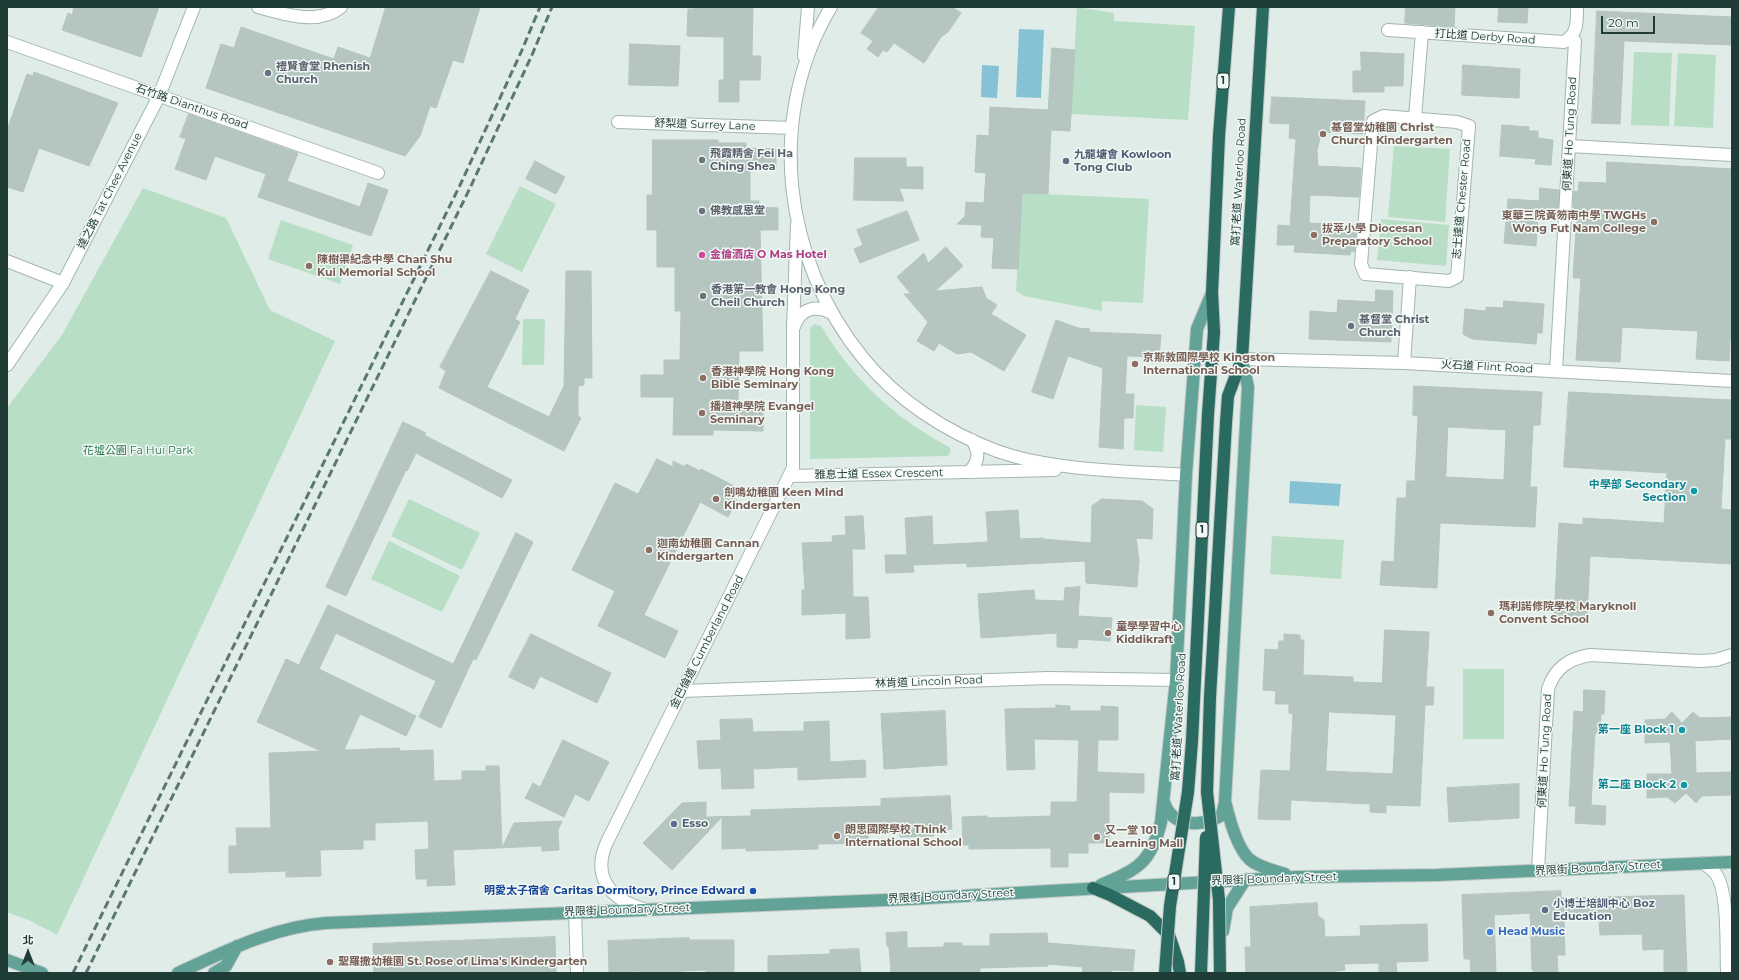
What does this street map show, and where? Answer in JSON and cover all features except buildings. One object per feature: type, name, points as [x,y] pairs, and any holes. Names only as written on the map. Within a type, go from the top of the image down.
[{"type":"highway","name":"窩打老道 Waterloo Road","points":[[1165,973],[1170,906],[1190,772],[1208,414],[1214,332],[1212,293],[1219,136],[1228,7]]},
{"type":"highway","name":"窩打老道 Waterloo Road","points":[[1220,973],[1219,900],[1207,792],[1210,697],[1228,396],[1242,359],[1263,7]]},
{"type":"highway","points":[[1200,973],[1207,792]]},
{"type":"highway","points":[[1093,888],[1110,895],[1150,916],[1169,935],[1180,973]]},
{"type":"main road","name":"窩打老道 Waterloo Road","points":[[1093,888],[1130,873],[1142,864],[1151,852],[1158,837],[1164,802],[1176,680],[1186,475],[1197,330],[1212,293]]},
{"type":"main road","name":"窩打老道 Waterloo Road","points":[[1242,359],[1248,387],[1225,801],[1230,820],[1242,850],[1252,862],[1271,870],[1296,877]]},
{"type":"main road","points":[[1164,802],[1168,814],[1172,817],[1180,821],[1196,823],[1215,819],[1222,815],[1225,801]]},
{"type":"main road","name":"界限街 Boundary Street","points":[[178,973],[266,934],[309,924],[910,899],[1296,877],[1437,875],[1732,862]]},
{"type":"main road","name":"窩打老道 Waterloo Road","points":[[1220,973],[1225,915],[1227,908],[1245,880]]},
{"type":"main road","points":[[214,973],[226,966],[237,946]]},
{"type":"main road","points":[[7,960],[42,973]]},
{"type":"street","name":"達之路 Tat Chee Avenue","points":[[7,364],[63,283],[159,96],[194,7]]},
{"type":"street","points":[[258,7],[288,15],[305,17],[318,17],[334,13],[341,7]]},
{"type":"street","points":[[804,69],[808,7]]},
{"type":"street","points":[[797,224],[791,176],[794,108],[804,69],[819,30],[831,7]]},
{"type":"street","name":"打比道 Derby Road","points":[[1388,30],[1564,42],[1570,38],[1576,29],[1577,7]]},
{"type":"street","points":[[1415,118],[1422,32]]},
{"type":"street","name":"何東道 Ho Tung Road","points":[[1556,371],[1575,41]]},
{"type":"street","name":"石竹路 Dianthus Road","points":[[7,42],[378,173]]},
{"type":"street","name":"志士達道 Chester Road","points":[[1383,116],[1457,122],[1469,126],[1457,277],[1449,281],[1410,277],[1365,274],[1361,264],[1373,121],[1383,116]]},
{"type":"street","name":"舒梨道 Surrey Lane","points":[[618,122],[792,128]]},
{"type":"street","points":[[1569,146],[1732,155]]},
{"type":"street","name":"雅息士道 Essex Crescent","points":[[797,224],[811,271],[832,314],[847,338],[864,359],[893,388],[925,414],[972,440],[998,451],[1025,459],[1080,468],[1186,475]]},
{"type":"street","name":"金巴倫道 Cumberland Road","points":[[647,910],[624,902],[613,895],[602,876],[602,856],[607,842],[793,468],[793,328],[797,224]]},
{"type":"street","points":[[7,261],[63,283]]},
{"type":"street","points":[[1404,363],[1410,277]]},
{"type":"street","points":[[793,328],[796,320],[802,313],[809,309],[817,308],[826,310],[832,314]]},
{"type":"street","name":"火石道 Flint Road","points":[[1242,359],[1404,363],[1732,381]]},
{"type":"street","points":[[969,472],[978,458],[978,451],[972,440]]},
{"type":"street","name":"雅息士道 Essex Crescent","points":[[790,476],[1061,470],[1080,468]]},
{"type":"street","name":"何東道 Ho Tung Road","points":[[1538,870],[1548,689],[1552,678],[1559,669],[1578,657],[1590,655],[1700,661],[1716,660],[1732,655]]},
{"type":"street","name":"林肯道 Lincoln Road","points":[[682,691],[1048,678],[1176,680]]},
{"type":"street","points":[[1703,863],[1716,874],[1721,887],[1725,907],[1727,973]]},
{"type":"street","points":[[575,912],[577,973]]},
{"type":"green space","points":[[1077,7],[1114,13],[1114,21],[1195,26],[1188,120],[1071,114]]},
{"type":"green space","points":[[1634,52],[1672,53],[1669,126],[1631,125]]},
{"type":"green space","points":[[1678,53],[1716,55],[1713,128],[1674,126]]},
{"type":"green space","points":[[1394,146],[1450,149],[1445,222],[1388,217]]},
{"type":"green space","points":[[520,186],[556,204],[522,272],[486,254]]},
{"type":"green space","name":"花墟公園 Fa Hui Park","points":[[143,188],[226,218],[270,310],[335,341],[57,935],[31,921],[7,912],[7,408],[62,335]]},
{"type":"green space","points":[[1022,193],[1149,199],[1143,303],[1102,301],[1102,311],[1024,296],[1016,291]]},
{"type":"green space","points":[[1381,219],[1449,225],[1446,266],[1377,260]]},
{"type":"green space","points":[[281,220],[353,245],[340,284],[268,259]]},
{"type":"green space","points":[[523,319],[545,319],[544,365],[522,365]]},
{"type":"green space","points":[[814,324],[821,326],[847,363],[876,396],[910,423],[949,447],[951,450],[948,456],[810,459],[810,328]]},
{"type":"green space","points":[[1136,405],[1166,407],[1163,452],[1134,450]]},
{"type":"green space","points":[[409,499],[480,533],[462,570],[391,536]]},
{"type":"green space","points":[[1272,536],[1344,540],[1341,579],[1270,574]]},
{"type":"green space","points":[[389,541],[460,576],[442,612],[371,579]]},
{"type":"green space","points":[[1463,669],[1504,669],[1504,739],[1463,739]]},
{"type":"water","points":[[1019,29],[1044,30],[1041,98],[1016,97]]},
{"type":"water","points":[[982,65],[999,66],[997,98],[981,97]]},
{"type":"water","points":[[1290,481],[1341,484],[1339,506],[1289,503]]},
{"type":"railway","points":[[73,973],[462,181],[540,7]]},
{"type":"railway","points":[[86,973],[470,188],[532,55],[552,7]]},
{"type":"place","name":"禮賢會堂 Rhenish Church","points":[[268,73]]},
{"type":"place","name":"基督堂幼稚園 Christ Church Kindergarten","points":[[1323,134]]},
{"type":"place","name":"飛霞精舍 Fei Ha Ching Shea","points":[[702,160]]},
{"type":"place","name":"九龍塘會 Kowloon Tong Club","points":[[1066,161]]},
{"type":"place","name":"佛教感恩堂","points":[[702,211]]},
{"type":"place","name":"東華三院黃笏南中學 TWGHs Wong Fut Nam College","points":[[1654,222]]},
{"type":"place","name":"拔萃小學 Diocesan Preparatory School","points":[[1314,235]]},
{"type":"place","name":"金倫酒店 O Mas Hotel","points":[[702,255]]},
{"type":"place","name":"陳樹渠紀念中學 Chan Shu Kui Memorial School","points":[[309,266]]},
{"type":"place","name":"香港第一教會 Hong Kong Cheil Church","points":[[703,296]]},
{"type":"place","name":"基督堂 Christ Church","points":[[1351,326]]},
{"type":"place","name":"京斯敦國際學校 Kingston International School","points":[[1135,364]]},
{"type":"place","name":"香港神學院 Hong Kong Bible Seminary","points":[[703,378]]},
{"type":"place","name":"播道神學院 Evangel Seminary","points":[[702,413]]},
{"type":"place","name":"中學部 Secondary Section","points":[[1694,491]]},
{"type":"place","name":"劍鳴幼稚園 Keen Mind Kindergarten","points":[[716,499]]},
{"type":"place","name":"迦南幼稚園 Cannan Kindergarten","points":[[649,550]]},
{"type":"place","name":"瑪利諾修院學校 Maryknoll Convent School","points":[[1491,613]]},
{"type":"place","name":"童學學習中心 Kiddikraft","points":[[1108,633]]},
{"type":"place","name":"第一座 Block 1","points":[[1682,730]]},
{"type":"place","name":"第二座 Block 2","points":[[1684,785]]},
{"type":"place","name":"Esso","points":[[674,824]]},
{"type":"place","name":"朗思國際學校 Think International School","points":[[837,836]]},
{"type":"place","name":"又一堂 101 Learning Mall","points":[[1097,837]]},
{"type":"place","name":"明愛太子宿舍 Caritas Dormitory, Prince Edward","points":[[753,891]]},
{"type":"place","name":"小博士培訓中心 Boz Education","points":[[1545,910]]},
{"type":"place","name":"Head Music","points":[[1490,932]]},
{"type":"place","name":"聖羅撒幼稚園 St. Rose of Lima's Kindergarten","points":[[330,962]]}]
